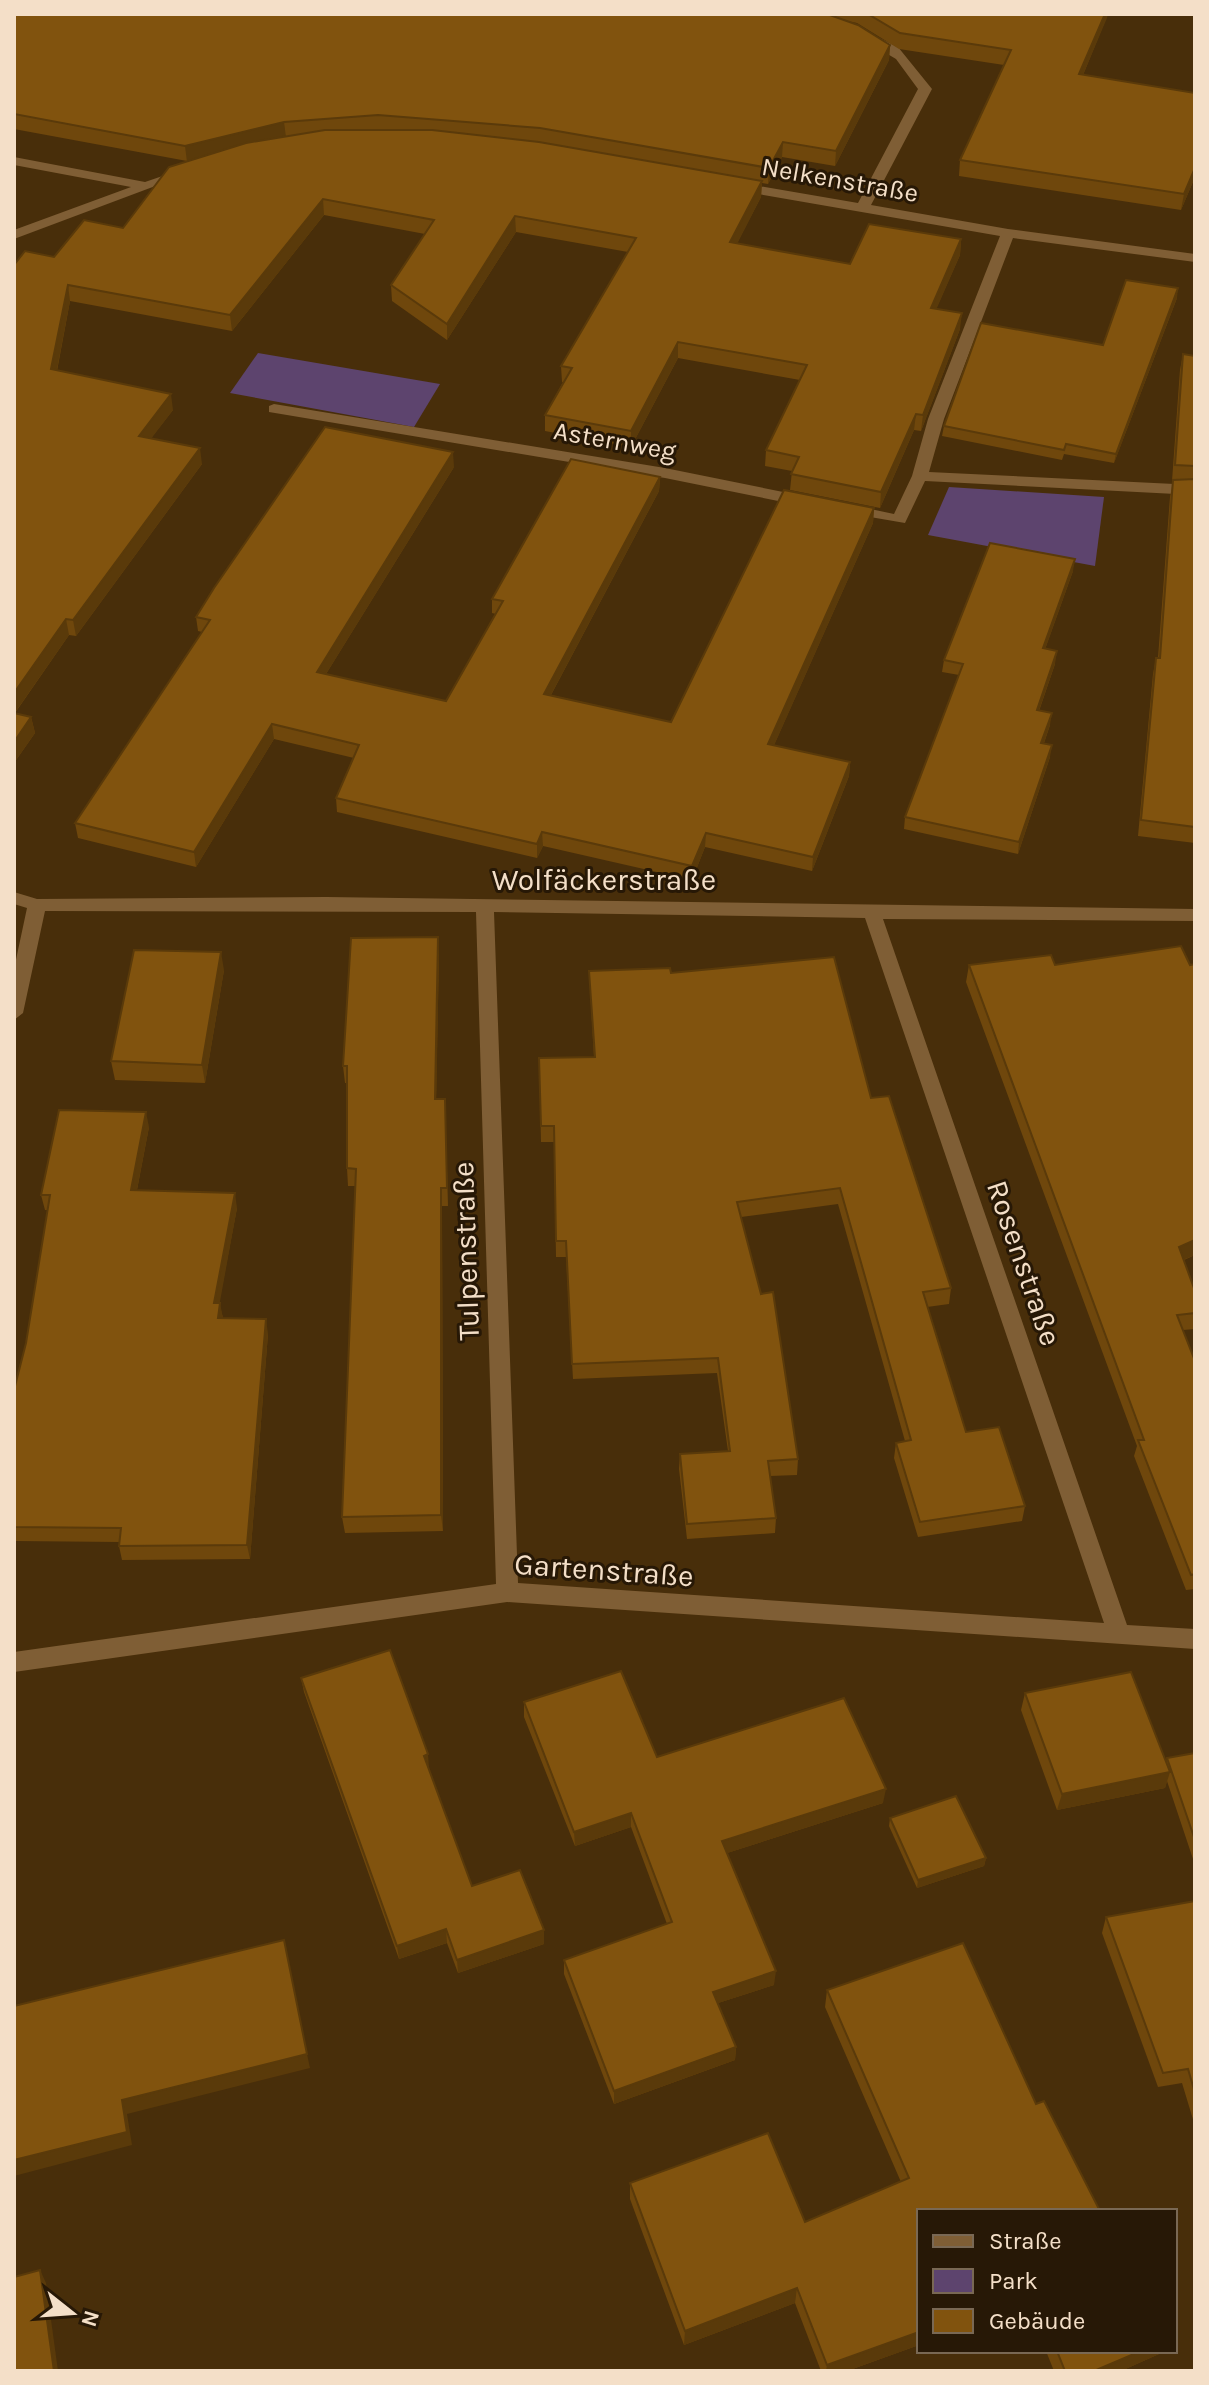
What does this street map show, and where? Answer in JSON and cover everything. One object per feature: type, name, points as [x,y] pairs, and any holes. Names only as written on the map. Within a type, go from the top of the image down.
[{"type":"street","points":[[858,33],[886,43],[911,66],[925,89],[862,208]]},
{"type":"street","points":[[14,161],[142,185]]},
{"type":"street","points":[[14,235],[142,185],[200,167]]},
{"type":"street","name":"Nelkenstraße","points":[[718,183],[1008,233],[1195,258]]},
{"type":"street","name":"Asternweg","points":[[274,409],[665,473],[899,520],[920,476],[936,419],[1008,233]]},
{"type":"street","points":[[920,476],[1195,490]]},
{"type":"street","name":"Wolfäckerstraße","points":[[14,898],[37,905],[230,902],[485,908],[1195,915]]},
{"type":"street","points":[[14,1013],[37,905]]},
{"type":"street","name":"Tulpenstraße","points":[[485,908],[507,1592]]},
{"type":"street","name":"Rosenstraße","points":[[871,910],[1120,1636]]},
{"type":"street","name":"Gartenstraße","points":[[14,1662],[507,1592],[1195,1639]]},
{"type":"green space","points":[[258,353],[440,384],[414,427],[230,393]]},
{"type":"green space","points":[[949,487],[1104,497],[1095,566],[928,535]]},
{"type":"building","points":[[14,14],[827,14],[858,25],[890,45],[836,151],[783,142],[769,168],[540,128],[378,115],[284,122],[185,146],[14,114]]},
{"type":"building","points":[[868,14],[1105,14],[1079,74],[1195,93],[1195,168],[1184,194],[960,160],[1011,50],[900,33]]},
{"type":"building","points":[[325,130],[432,130],[539,142],[762,181],[730,242],[850,264],[869,224],[961,239],[931,308],[962,313],[923,415],[916,414],[881,492],[791,474],[799,457],[766,450],[807,365],[678,342],[631,431],[545,415],[572,368],[561,366],[636,238],[515,216],[447,324],[391,285],[434,220],[323,199],[230,315],[68,285],[51,369],[171,394],[139,436],[200,448],[73,620],[66,619],[14,693],[14,265],[25,251],[54,257],[84,220],[123,228],[169,167],[246,143]]},
{"type":"building","points":[[1126,280],[1178,288],[1116,454],[1066,444],[1064,450],[944,426],[981,323],[1103,345]]},
{"type":"building","points":[[1183,354],[1195,356],[1195,466],[1175,465]]},
{"type":"building","points":[[325,427],[453,452],[317,672],[446,701],[503,601],[492,599],[571,459],[660,477],[544,694],[671,722],[784,490],[874,508],[768,744],[850,762],[813,857],[706,833],[692,866],[542,832],[537,844],[336,798],[359,745],[272,724],[194,852],[75,823],[210,620],[196,617],[214,588]]},
{"type":"building","points":[[1195,479],[1195,827],[1141,820],[1156,658],[1160,658],[1173,480]]},
{"type":"building","points":[[990,543],[1075,559],[1043,648],[1057,651],[1037,710],[1052,713],[1041,743],[1052,745],[1019,842],[905,817],[963,664],[944,660]]},
{"type":"building","points":[[14,713],[31,717],[14,742]]},
{"type":"building","points":[[438,937],[435,1099],[445,1099],[447,1188],[441,1188],[441,1515],[342,1517],[356,1169],[347,1168],[347,1066],[343,1066],[351,938]]},
{"type":"building","points":[[1181,946],[1190,965],[1195,964],[1195,1240],[1179,1247],[1195,1291],[1195,1313],[1177,1315],[1195,1361],[1195,1574],[1191,1575],[1138,1440],[1144,1440],[969,965],[1051,955],[1055,965]]},
{"type":"building","points":[[134,950],[221,952],[202,1065],[111,1061]]},
{"type":"building","points":[[834,957],[871,1098],[889,1096],[951,1288],[923,1292],[966,1432],[999,1427],[1025,1506],[920,1522],[896,1443],[911,1440],[840,1188],[737,1202],[761,1294],[773,1292],[798,1459],[768,1461],[776,1518],[687,1524],[680,1454],[730,1451],[718,1358],[572,1364],[566,1241],[556,1241],[554,1126],[541,1126],[539,1058],[595,1057],[589,971],[670,968],[671,973]]},
{"type":"building","points":[[59,1110],[146,1112],[131,1190],[235,1193],[214,1303],[220,1303],[218,1318],[266,1319],[247,1545],[119,1546],[121,1528],[14,1527],[14,1390],[26,1343],[50,1195],[41,1195]]},
{"type":"building","points":[[390,1650],[428,1754],[424,1756],[472,1886],[520,1870],[544,1930],[457,1960],[446,1929],[397,1946],[301,1678]]},
{"type":"building","points":[[621,1671],[657,1757],[844,1698],[886,1789],[722,1841],[776,1971],[713,1992],[736,2047],[614,2091],[564,1960],[672,1922],[631,1813],[574,1832],[524,1702]]},
{"type":"building","points":[[1131,1672],[1170,1772],[1062,1794],[1025,1693]]},
{"type":"building","points":[[1195,1753],[1195,1840],[1167,1758]]},
{"type":"building","points":[[956,1796],[986,1858],[918,1880],[890,1818]]},
{"type":"building","points":[[1195,1901],[1195,2093],[1188,2069],[1163,2073],[1106,1917]]},
{"type":"building","points":[[284,1940],[307,2054],[122,2100],[127,2132],[14,2160],[14,2006]]},
{"type":"building","points":[[963,1943],[1036,2104],[1044,2101],[1099,2209],[917,2209],[917,2333],[827,2365],[797,2288],[685,2331],[630,2183],[768,2133],[805,2222],[909,2178],[827,1990]]},
{"type":"building","points":[[40,2270],[54,2371],[14,2371],[14,2277]]},
{"type":"building","points":[[1058,2353],[1136,2353],[1094,2371],[1065,2371]]}]
